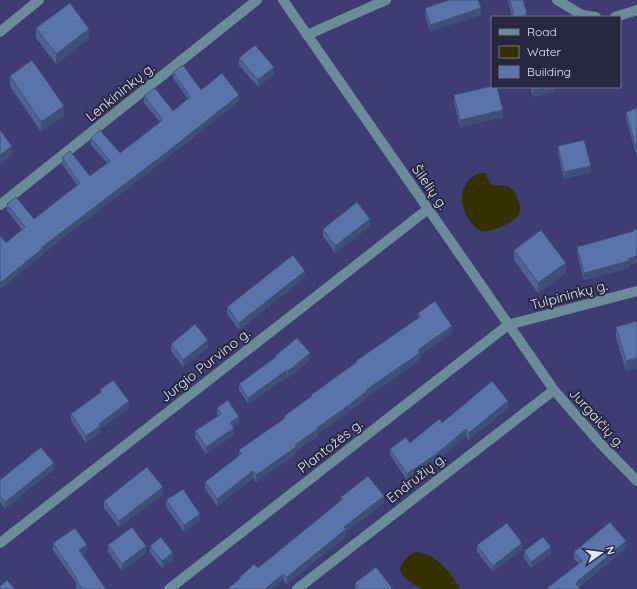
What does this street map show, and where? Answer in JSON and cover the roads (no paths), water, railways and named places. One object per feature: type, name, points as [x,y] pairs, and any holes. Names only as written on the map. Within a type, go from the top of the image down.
[{"type":"street","points":[[0,32],[39,0]]},
{"type":"street","name":"Lenkininkų g.","points":[[0,205],[257,0]]},
{"type":"street","name":"Šilelių g.","points":[[283,0],[554,390]]},
{"type":"street","points":[[308,35],[386,0]]},
{"type":"street","points":[[557,0],[582,15],[589,16]]},
{"type":"street","points":[[618,16],[637,10]]},
{"type":"street","name":"Jurgio Purvino g.","points":[[0,543],[428,209]]},
{"type":"street","name":"Tulpininkų g.","points":[[508,325],[637,291]]},
{"type":"street","name":"Plantožės g.","points":[[169,589],[508,325]]},
{"type":"street","name":"Jurgaičių g.","points":[[554,390],[600,443],[637,481]]},
{"type":"street","name":"Endružių g.","points":[[296,589],[554,390]]},
{"type":"water","points":[[480,173],[485,173],[491,184],[509,187],[516,195],[520,206],[519,214],[513,220],[502,226],[486,231],[478,229],[470,222],[462,202],[463,190],[467,182]]},
{"type":"water","points":[[418,552],[438,561],[448,571],[460,589],[422,589],[406,579],[401,573],[400,568],[409,555]]}]
